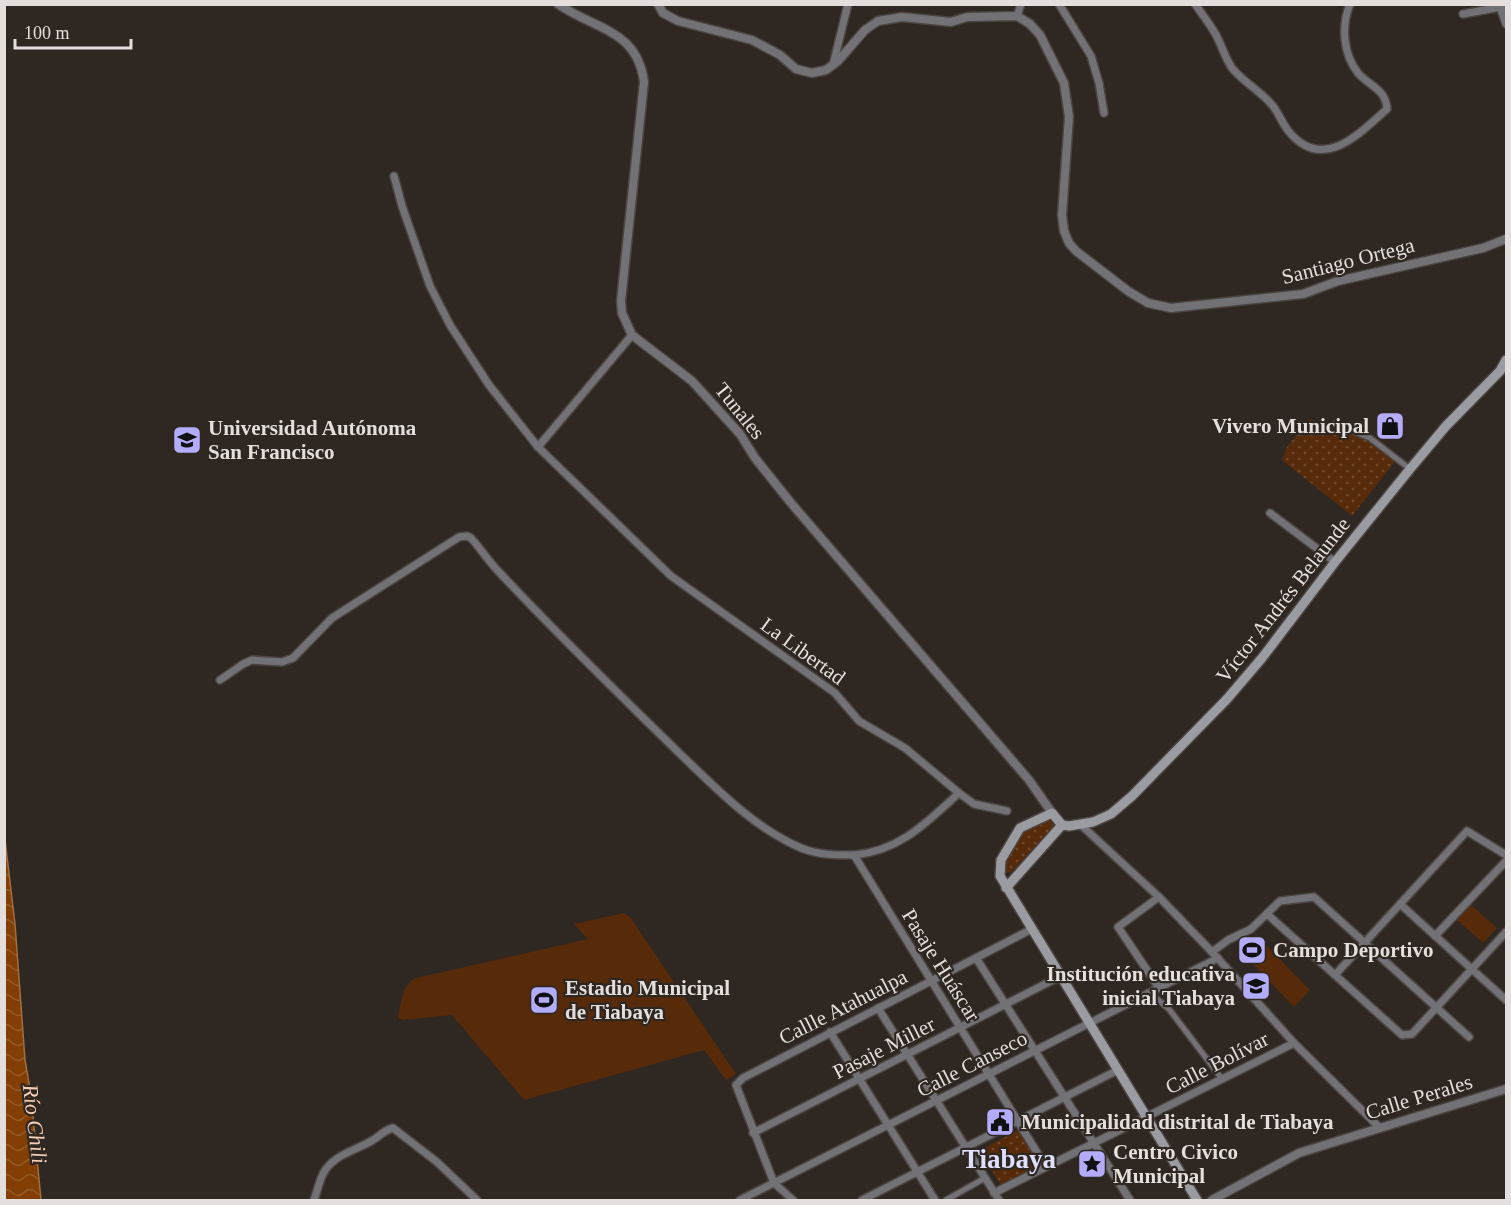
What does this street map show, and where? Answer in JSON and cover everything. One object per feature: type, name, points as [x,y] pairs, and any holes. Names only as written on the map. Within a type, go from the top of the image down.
[{"type":"main road","name":"Víctor Andrés Belaunde","points":[[1062,825],[1081,825],[1111,814],[1206,722],[1262,658],[1410,469],[1446,426],[1500,371],[1506,360]]},
{"type":"main road","points":[[1006,888],[1062,825],[1052,813],[1023,826],[1017,832],[1001,860],[1000,876],[1006,888],[1197,1200]]},
{"type":"street","name":"Tunales","points":[[558,4],[578,17],[611,30],[622,38],[639,59],[643,71],[644,82],[621,301],[622,313],[633,335],[692,381],[732,424],[755,458],[791,503],[1029,780],[1052,813]]},
{"type":"street","points":[[658,4],[663,13],[678,21],[753,40],[780,55],[796,69],[812,73],[826,70],[833,65],[865,30],[878,21],[902,17],[951,22],[967,17],[1017,16],[1021,4]]},
{"type":"street","points":[[833,65],[848,4]]},
{"type":"street","points":[[1059,4],[1091,56],[1104,113]]},
{"type":"street","points":[[1195,4],[1216,35],[1230,65],[1240,78],[1274,106],[1288,132],[1302,144],[1316,150],[1336,148],[1357,136],[1387,109],[1386,100],[1380,91],[1358,72],[1347,52],[1345,34],[1350,4]]},
{"type":"street","points":[[1464,14],[1498,7],[1506,24]]},
{"type":"street","name":"Santiago Ortega","points":[[1017,16],[1040,34],[1064,83],[1069,117],[1062,215],[1064,231],[1077,251],[1128,291],[1148,303],[1171,308],[1303,294],[1338,281],[1483,248],[1506,239]]},
{"type":"street","name":"La Libertad","points":[[394,176],[430,286],[450,325],[489,385],[538,447],[671,576],[835,693],[859,721],[905,748],[974,804],[1007,811]]},
{"type":"street","points":[[538,447],[633,335]]},
{"type":"street","points":[[1335,424],[1370,438],[1410,469]]},
{"type":"street","points":[[1270,513],[1335,562]]},
{"type":"street","points":[[220,680],[252,660],[282,662],[292,658],[332,618],[459,537],[467,536],[605,681],[719,791],[755,822],[798,847],[821,854],[838,855],[877,851],[908,837],[959,793]]},
{"type":"street","points":[[1081,825],[1159,897],[1218,958],[1294,1043],[1380,1128]]},
{"type":"street","points":[[1335,975],[1467,831],[1506,855]]},
{"type":"street","name":"Pasaje Huáscar","points":[[854,855],[1046,1167]]},
{"type":"street","points":[[1435,936],[1506,861]]},
{"type":"street","points":[[1159,897],[1118,927],[1159,988]]},
{"type":"street","points":[[1212,952],[1228,940],[1251,929],[1280,901],[1314,897],[1469,1037]]},
{"type":"street","points":[[1400,904],[1506,1000]]},
{"type":"street","points":[[1267,914],[1402,1035],[1412,1034],[1506,932]]},
{"type":"street","name":"Callle Atahualpa","points":[[753,1133],[736,1085],[743,1078],[1032,929]]},
{"type":"street","points":[[976,958],[1130,1200]]},
{"type":"street","name":"Calle Canseco","points":[[740,1200],[1218,958]]},
{"type":"street","name":"Pasaje Miller","points":[[753,1133],[1061,976]]},
{"type":"street","points":[[1150,993],[1169,1009],[1222,1079]]},
{"type":"street","points":[[878,1008],[999,1200]]},
{"type":"street","points":[[830,1032],[934,1200]]},
{"type":"street","name":"Calle Bolívar","points":[[994,1193],[1294,1043]]},
{"type":"street","points":[[862,1200],[1118,1070]]},
{"type":"street","name":"Calle Perales","points":[[1212,1200],[1299,1153],[1506,1089]]},
{"type":"street","points":[[314,1200],[322,1175],[333,1161],[393,1128],[437,1162],[477,1200]]},
{"type":"street","points":[[753,1133],[774,1183],[794,1200]]},
{"type":"street","points":[[946,1200],[985,1178]]},
{"type":"shaded area","points":[[1309,419],[1369,439],[1396,460],[1352,516],[1282,460],[1287,447]]},
{"type":"shaded area","points":[[1048,818],[1052,820],[1053,828],[1011,872],[1005,873],[1002,870],[1005,859],[1023,829]]},
{"type":"shaded area","points":[[1471,905],[1497,928],[1483,943],[1457,920]]},
{"type":"shaded area","name":"Estadio Municipal de Tiabaya","points":[[624,913],[631,918],[736,1074],[726,1080],[704,1050],[524,1100],[452,1015],[403,1020],[398,1018],[405,990],[416,978],[588,939],[574,924]]},
{"type":"shaded area","points":[[1256,935],[1310,990],[1294,1007],[1240,951]]},
{"type":"shaded area","points":[[1018,1130],[1042,1168],[1003,1188],[979,1151]]},
{"type":"water","points":[[4,831],[15,924],[25,1060],[31,1095],[41,1200],[5,1200]]},
{"type":"place","name":"Vivero Municipal","points":[[1390,426]]},
{"type":"place","name":"Universidad Autónoma San Francisco","points":[[187,440]]},
{"type":"place","name":"Campo Deportivo","points":[[1252,950]]},
{"type":"place","name":"Institución educativa inicial Tiabaya","points":[[1256,986]]},
{"type":"place","name":"Estadio Municipal de Tiabaya","points":[[544,1000]]},
{"type":"place","name":"Municipalidad distrital de Tiabaya","points":[[1000,1122]]},
{"type":"place","name":"Centro Civico Municipal","points":[[1092,1164]]},
{"type":"district","name":"Tiabaya","points":[[1009,1159]]},
{"type":"water label","name":"Río Chili","points":[[35,1124]]}]
